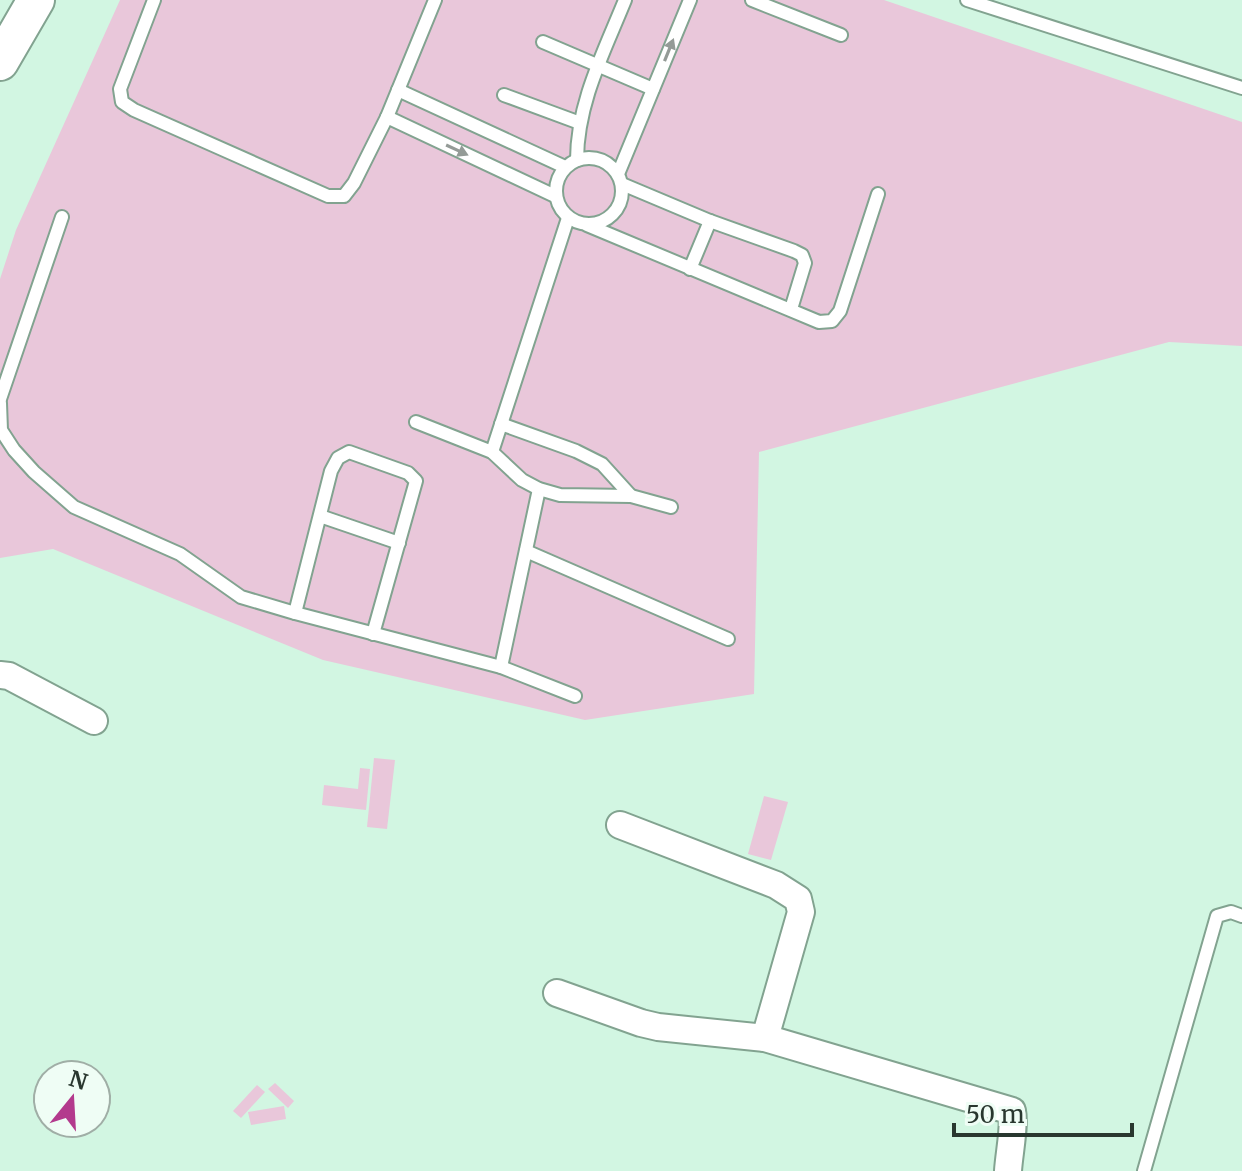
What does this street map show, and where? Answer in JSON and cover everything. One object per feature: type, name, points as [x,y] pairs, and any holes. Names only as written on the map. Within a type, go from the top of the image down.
[{"type":"main road","points":[[0,62],[34,1]]},
{"type":"street","points":[[0,675],[9,676],[94,721]]},
{"type":"street","points":[[620,825],[776,885],[798,899],[801,912],[765,1038]]},
{"type":"street","points":[[557,993],[658,1027],[765,1038],[1012,1111],[1014,1121],[1008,1171]]},
{"type":"lane","points":[[154,0],[120,89],[122,102],[328,196],[344,196],[354,183],[387,117],[435,0]]},
{"type":"lane","points":[[577,160],[583,107],[625,0]]},
{"type":"lane","points":[[587,225],[597,224],[615,214],[620,205],[620,179],[690,0]]},
{"type":"lane","points":[[752,0],[841,35]]},
{"type":"lane","points":[[967,0],[1242,88]]},
{"type":"lane","points":[[543,42],[653,89]]},
{"type":"lane","points":[[398,90],[565,167]]},
{"type":"lane","points":[[504,95],[580,123]]},
{"type":"lane","points":[[387,117],[555,196]]},
{"type":"lane","points":[[791,309],[805,263],[802,255],[710,221],[620,179],[607,163],[592,158],[577,160],[565,167],[556,180],[555,196],[559,208],[568,218],[819,322],[832,321],[840,311],[878,194]]},
{"type":"lane","points":[[62,217],[0,401],[1,430],[34,472],[74,507],[180,554],[241,597],[501,667],[575,696]]},
{"type":"lane","points":[[492,452],[568,218]]},
{"type":"lane","points":[[690,269],[710,221]]},
{"type":"lane","points":[[416,422],[492,452],[522,480],[539,489],[560,495],[631,496],[671,507]]},
{"type":"lane","points":[[501,424],[576,451],[602,464],[631,496]]},
{"type":"lane","points":[[295,613],[331,471],[338,458],[349,452],[408,473],[416,481],[373,634]]},
{"type":"lane","points":[[501,667],[539,489]]},
{"type":"lane","points":[[320,516],[399,543]]},
{"type":"lane","points":[[526,551],[728,639]]},
{"type":"lane","points":[[1144,1171],[1217,916],[1231,912],[1242,916]]},
{"type":"building","points":[[120,0],[884,0],[1242,122],[1242,346],[1169,342],[759,452],[754,694],[585,720],[323,660],[53,549],[0,558],[0,279],[16,230]]},
{"type":"building","points":[[374,758],[395,760],[387,829],[367,827]]},
{"type":"building","points":[[360,768],[370,769],[366,810],[322,805],[324,785],[358,789]]},
{"type":"building","points":[[764,796],[788,802],[771,860],[748,854]]},
{"type":"building","points":[[275,1083],[294,1101],[288,1108],[268,1089]]},
{"type":"building","points":[[257,1085],[265,1092],[241,1118],[233,1111]]},
{"type":"building","points":[[284,1106],[286,1119],[251,1125],[248,1112]]}]
